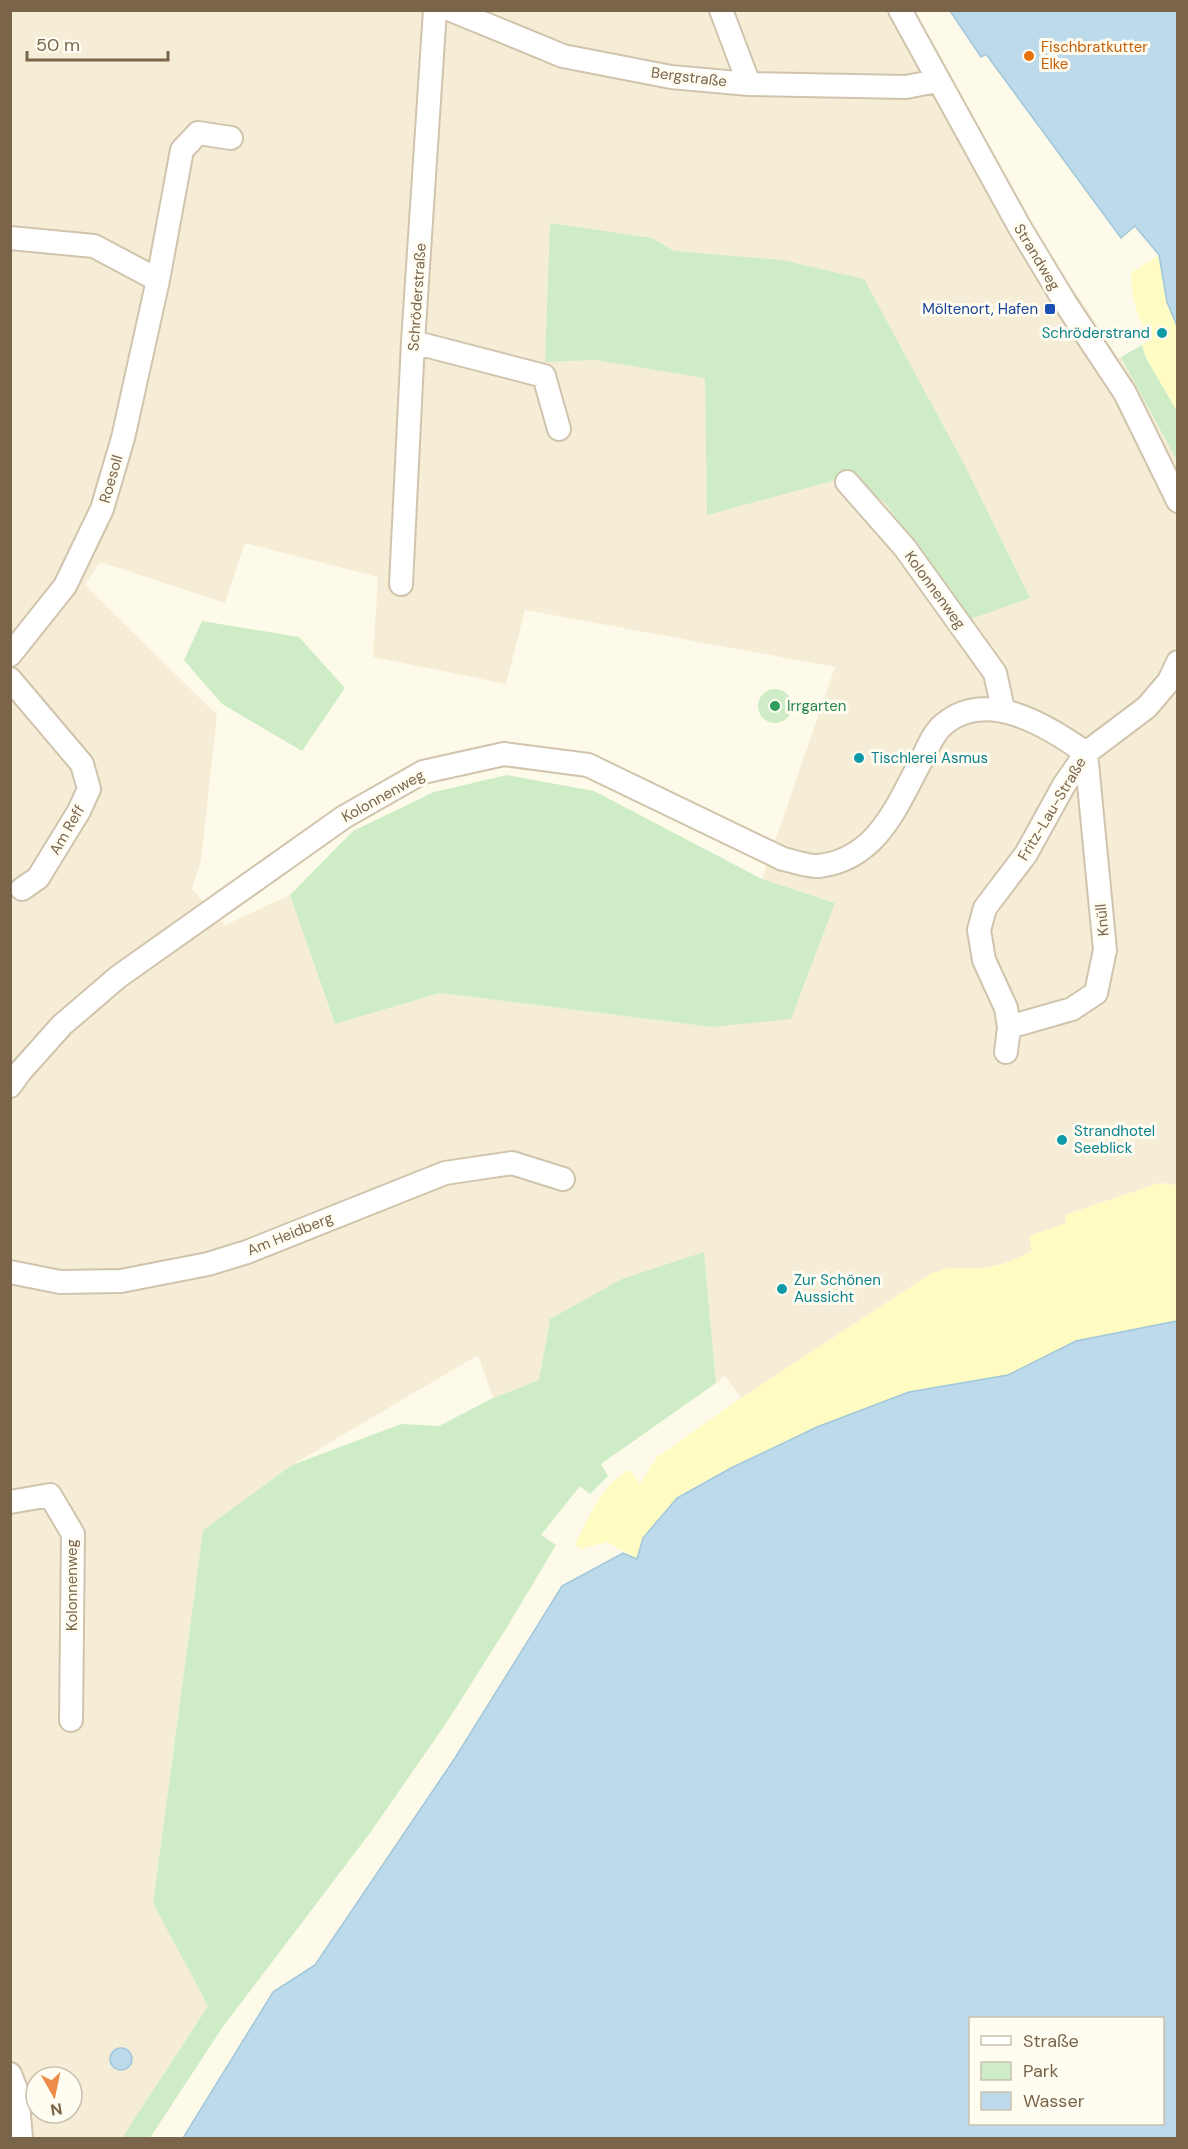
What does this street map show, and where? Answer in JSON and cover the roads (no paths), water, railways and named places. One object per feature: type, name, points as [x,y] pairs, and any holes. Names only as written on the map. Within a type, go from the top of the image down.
[{"type":"street","name":"Schröderstraße","points":[[401,584],[435,10]]},
{"type":"street","name":"Bergstraße","points":[[451,10],[563,56],[671,77],[749,84],[906,87],[937,81]]},
{"type":"street","points":[[721,10],[749,84]]},
{"type":"street","name":"Strandweg","points":[[900,10],[937,81],[1047,274],[1125,393],[1178,501]]},
{"type":"street","name":"Roesoll","points":[[10,655],[65,586],[102,509],[123,438],[158,280],[182,150],[198,133],[231,138]]},
{"type":"street","points":[[10,238],[94,246],[158,280]]},
{"type":"street","points":[[414,342],[544,376],[559,429]]},
{"type":"street","name":"Kolonnenweg","points":[[847,482],[905,548],[995,674],[1003,710]]},
{"type":"street","name":"Fritz-Lau-Straße","points":[[1006,1052],[1010,1027],[1006,1008],[984,960],[980,930],[985,908],[1026,854],[1064,785],[1086,753],[1147,707],[1169,681],[1178,662]]},
{"type":"street","name":"Am Reff","points":[[10,679],[82,764],[89,789],[79,811],[39,878],[22,889]]},
{"type":"street","name":"Kolonnenweg","points":[[10,1086],[62,1025],[118,977],[344,817],[423,772],[504,754],[588,765],[783,859],[817,866],[845,860],[871,843],[892,815],[933,737],[944,724],[969,710],[1003,710],[1066,739],[1086,753]]},
{"type":"street","name":"Knüll","points":[[1010,1027],[1072,1009],[1096,993],[1105,950],[1086,753]]},
{"type":"street","name":"Am Heidberg","points":[[10,1272],[60,1282],[122,1281],[208,1264],[248,1252],[445,1173],[512,1163],[563,1179]]},
{"type":"street","name":"Kolonnenweg","points":[[10,1502],[50,1495],[73,1534],[71,1720]]},
{"type":"street","points":[[10,2074],[17,2092],[21,2139]]},
{"type":"water","points":[[950,11],[1177,11],[1177,326],[1167,302],[1159,255],[1135,226],[1121,238],[986,54],[981,57]]},
{"type":"water","points":[[1177,1321],[1177,2138],[183,2138],[273,1992],[315,1965],[455,1758],[562,1586],[623,1553],[637,1559],[643,1538],[677,1498],[731,1468],[817,1427],[909,1392],[1008,1375],[1076,1341]]},
{"type":"water","points":[[121,2048],[129,2051],[132,2059],[129,2067],[121,2070],[113,2067],[110,2059],[113,2051]]},
{"type":"place","name":"Fischbratkutter Elke","points":[[1029,56]]},
{"type":"place","name":"Möltenort, Hafen","points":[[1050,309]]},
{"type":"place","name":"Schröderstrand","points":[[1162,333]]},
{"type":"place","name":"Irrgarten","points":[[775,706]]},
{"type":"place","name":"Tischlerei Asmus","points":[[859,758]]},
{"type":"place","name":"Strandhotel Seeblick","points":[[1062,1140]]},
{"type":"place","name":"Zur Schönen Aussicht","points":[[782,1289]]}]
